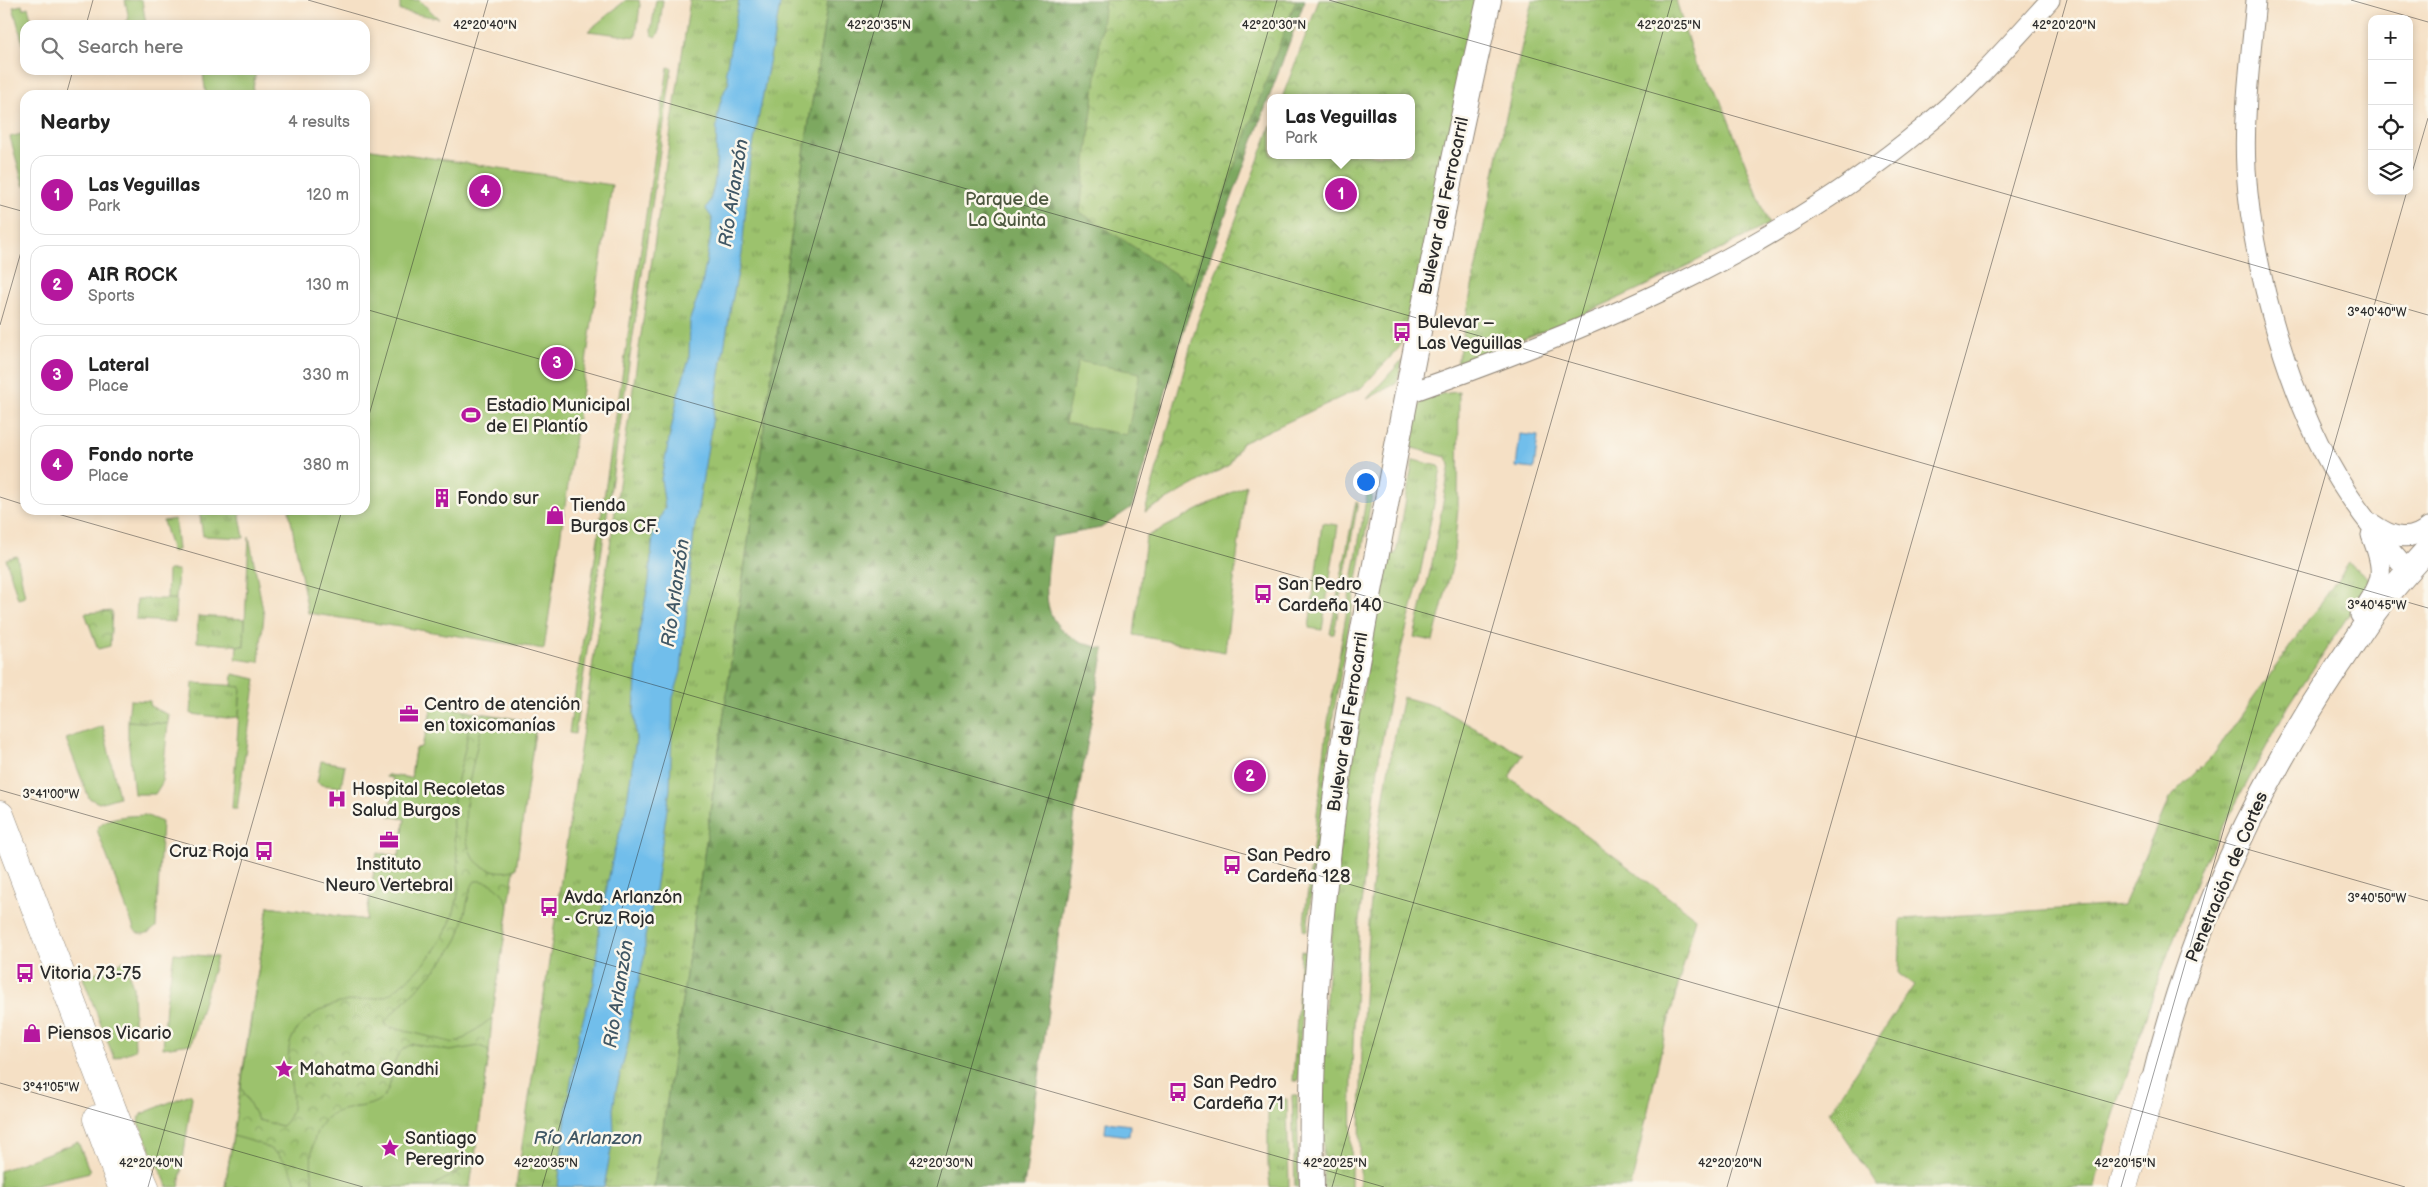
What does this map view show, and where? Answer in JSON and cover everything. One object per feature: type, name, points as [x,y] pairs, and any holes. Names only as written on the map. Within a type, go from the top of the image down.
[{"type":"highway","points":[[0,815],[122,1135],[145,1187]]},
{"type":"highway","points":[[0,863],[122,1187]]},
{"type":"highway","points":[[2123,1187],[2153,1083]]},
{"type":"highway","points":[[2135,1187],[2153,1083]]},
{"type":"main road","name":"Bulevar del Ferrocarril","points":[[1312,1186],[1312,1089],[1320,942],[1328,850],[1351,693],[1406,394],[1458,139],[1489,0]]},
{"type":"main road","name":"Penetración de Cortes","points":[[2129,1187],[2153,1083],[2176,1002],[2206,917],[2239,839],[2267,783],[2309,710],[2372,615],[2428,549]]},
{"type":"street","points":[[1406,394],[1568,334],[1649,298],[1741,253],[1795,221],[1861,177],[1924,127],[1991,65],[2050,0]]},
{"type":"street","points":[[2256,0],[2246,123],[2246,167],[2248,199],[2261,268],[2285,356],[2311,423],[2337,476],[2363,516],[2408,572]]},
{"type":"street","points":[[2363,516],[2386,532],[2401,537],[2413,536],[2428,527]]},
{"type":"street","points":[[2309,710],[2319,681],[2331,659],[2378,586],[2381,559],[2363,516]]},
{"type":"green space","points":[[125,0],[142,0],[145,20],[127,20],[129,19]]},
{"type":"green space","points":[[400,0],[419,0],[438,18],[400,11]]},
{"type":"green space","points":[[626,0],[639,0],[636,37],[588,31]]},
{"type":"green space","points":[[656,0],[663,0],[659,33],[655,37],[651,31]]},
{"type":"green space","points":[[690,0],[828,0],[788,257],[706,842],[654,1187],[516,1187]]},
{"type":"green space","name":"Parque de La Quinta","points":[[828,0],[1305,0],[1270,94],[1267,94],[1267,103],[1187,320],[1132,507],[1101,528],[1052,537],[1047,594],[1049,609],[1055,622],[1065,633],[1081,642],[1104,649],[1075,813],[1024,1187],[654,1187],[706,842],[788,257]]},
{"type":"green space","points":[[1105,0],[1296,0],[1191,284],[1080,212]]},
{"type":"green space","points":[[1319,0],[1478,0],[1417,292],[1399,348],[1361,388],[1242,443],[1229,465],[1145,512],[1197,323],[1267,137],[1267,159],[1415,159],[1415,94],[1284,94]]},
{"type":"green space","points":[[1532,0],[1676,0],[1695,63],[1716,88],[1769,224],[1615,300],[1537,334],[1457,364],[1500,144]]},
{"type":"green space","points":[[22,5],[23,9],[28,7],[32,20],[20,20],[20,33],[13,7]]},
{"type":"green space","points":[[668,67],[672,68],[575,734],[569,733]]},
{"type":"green space","points":[[203,75],[255,75],[253,90],[205,90]]},
{"type":"green space","points":[[20,134],[20,173],[10,137]]},
{"type":"green space","name":"Estadio Municipal de El Plantío","points":[[370,149],[612,185],[544,649],[308,613],[290,515],[370,515]]},
{"type":"green space","points":[[1403,359],[1397,383],[1367,399]]},
{"type":"green space","points":[[1078,361],[1140,373],[1127,435],[1065,423]]},
{"type":"green space","points":[[1459,392],[1458,507],[1453,563],[1433,641],[1414,637],[1432,563],[1450,464],[1446,457],[1405,446],[1414,413],[1425,400],[1433,396]]},
{"type":"green space","points":[[1413,460],[1439,466],[1441,469],[1418,584],[1393,680],[1380,752],[1359,921],[1352,1068],[1351,1187],[1323,1187],[1324,1019],[1342,825],[1385,552],[1396,554]]},
{"type":"green space","points":[[1370,477],[1375,478],[1333,716],[1307,931],[1303,930],[1329,714]]},
{"type":"green space","points":[[1246,485],[1225,652],[1134,635],[1146,537]]},
{"type":"green space","points":[[1356,501],[1358,502],[1334,634],[1330,634]]},
{"type":"green space","points":[[200,515],[240,515],[244,538],[203,536]]},
{"type":"green space","points":[[175,519],[178,550],[172,552],[163,521]]},
{"type":"green space","points":[[1322,523],[1338,525],[1322,630],[1309,628]]},
{"type":"green space","points":[[249,536],[264,615],[259,662],[236,659],[237,646],[244,646]]},
{"type":"green space","points":[[17,556],[25,597],[18,599],[6,559]]},
{"type":"green space","points":[[2349,563],[2370,579],[2358,601],[2289,705],[2201,868],[2159,977],[2104,1145],[2095,1187],[1879,1187],[1829,1113],[1914,985],[1899,974],[1901,919],[2123,905],[2169,799],[2214,754]]},
{"type":"green space","points":[[168,570],[178,570],[176,599],[167,599]]},
{"type":"green space","points":[[137,599],[176,599],[175,622],[136,620]]},
{"type":"green space","points":[[112,611],[110,646],[98,649],[85,613]]},
{"type":"green space","points":[[198,616],[245,619],[244,646],[197,642]]},
{"type":"green space","points":[[233,674],[256,679],[237,809],[232,809],[241,687],[232,686]]},
{"type":"green space","points":[[193,683],[241,686],[239,717],[227,718],[191,714]]},
{"type":"green space","points":[[1403,697],[1435,706],[1523,755],[1509,777],[1696,918],[1664,1038],[1631,1187],[1360,1187],[1364,1002],[1373,879],[1391,757]]},
{"type":"green space","points":[[130,700],[150,701],[150,706],[169,715],[168,724],[128,721]]},
{"type":"green space","points":[[432,705],[535,722],[536,724],[492,1018],[489,1054],[470,1187],[225,1187],[268,906],[366,920],[377,853],[399,856],[405,819],[389,816],[394,782],[392,778],[386,777],[387,775],[411,778],[415,749],[421,747],[426,734]]},
{"type":"green space","points":[[432,705],[463,710],[469,722],[456,786],[452,817],[459,882],[458,896],[449,924],[427,960],[392,993],[380,998],[351,1001],[325,1008],[310,1017],[297,1030],[288,1054],[292,1093],[292,1105],[289,1116],[282,1126],[258,1120],[241,1087],[268,906],[366,920],[377,853],[399,856],[405,819],[389,816],[394,782],[392,778],[386,777],[387,775],[411,778],[415,749],[421,747],[426,734]]},
{"type":"green space","points":[[494,717],[535,722],[536,724],[516,869],[504,871],[486,868],[474,859],[468,844],[465,826],[469,785],[480,733],[483,725]]},
{"type":"green space","points":[[128,721],[168,724],[162,783],[155,794],[134,794]]},
{"type":"green space","points":[[103,726],[119,797],[99,803],[89,798],[66,739]]},
{"type":"green space","points":[[321,761],[345,765],[341,787],[322,785],[317,782]]},
{"type":"green space","points":[[145,815],[162,822],[156,927],[148,933],[142,934],[134,929],[97,830],[105,821],[111,819]]},
{"type":"green space","points":[[475,881],[487,882],[501,891],[509,907],[492,1018],[465,1038],[454,1043],[386,1026],[385,1022],[433,973],[450,952],[460,934],[470,892]]},
{"type":"green space","points":[[1301,951],[1306,952],[1298,1081],[1293,1081]]},
{"type":"green space","points":[[174,953],[217,957],[191,1044],[163,1048],[166,1004]]},
{"type":"green space","points":[[124,961],[133,986],[135,1050],[114,1058],[83,978]]},
{"type":"green space","points":[[413,1044],[450,1051],[479,1046],[487,1049],[489,1054],[475,1156],[466,1167],[431,1187],[314,1187],[312,1178],[313,1146],[315,1136],[320,1127],[334,1113],[365,1106],[382,1098],[390,1084],[398,1054]]},
{"type":"green space","points":[[190,1094],[192,1097],[179,1187],[168,1187],[138,1122],[141,1114]]},
{"type":"green space","points":[[1292,1095],[1297,1095],[1299,1187],[1295,1187]]},
{"type":"green space","points":[[1268,1098],[1287,1099],[1289,1187],[1270,1187],[1268,1166]]},
{"type":"green space","points":[[233,1136],[255,1142],[274,1151],[288,1165],[297,1187],[225,1187]]},
{"type":"green space","points":[[78,1142],[90,1172],[25,1187],[0,1187],[0,1171]]},
{"type":"water","name":"Río Arlanzon","points":[[739,0],[781,0],[749,167],[742,253],[731,306],[694,532],[681,672],[673,698],[670,789],[654,896],[645,937],[645,953],[630,1020],[629,1040],[616,1090],[613,1110],[614,1134],[604,1187],[558,1187],[566,1113],[579,1033],[594,983],[600,922],[614,851],[625,815],[636,740],[634,711],[639,632],[649,581],[653,534],[665,507],[661,479],[678,395],[689,359],[690,319],[702,285],[711,235],[712,218],[706,209],[712,194],[715,178],[718,113],[722,97],[729,82],[726,71]]},
{"type":"water","points":[[1520,434],[1538,436],[1534,469],[1516,467]]},
{"type":"water","points":[[1106,1122],[1130,1125],[1129,1136],[1105,1133]]},
{"type":"place","name":"Fondo norte","points":[[485,191]]},
{"type":"place","name":"Las Veguillas","points":[[1341,194]]},
{"type":"place","name":"Bulevar – Las Veguillas","points":[[1402,332]]},
{"type":"place","name":"Lateral","points":[[557,363]]},
{"type":"place","name":"Estadio Municipal de El Plantío","points":[[471,415]]},
{"type":"place","name":"Fondo sur","points":[[442,498]]},
{"type":"place","name":"Tienda Burgos CF.","points":[[555,515]]},
{"type":"place","name":"San Pedro Cardeña 140","points":[[1263,594]]},
{"type":"place","name":"Centro de atención en toxicomanías","points":[[409,714]]},
{"type":"place","name":"AIR ROCK","points":[[1250,776]]},
{"type":"place","name":"Hospital Recoletas Salud Burgos","points":[[337,799]]},
{"type":"place","name":"Instituto Neuro Vertebral","points":[[389,840]]},
{"type":"place","name":"Cruz Roja","points":[[264,851]]},
{"type":"place","name":"San Pedro Cardeña 128","points":[[1232,865]]},
{"type":"place","name":"Avda. Arlanzón - Cruz Roja","points":[[549,907]]},
{"type":"place","name":"Vitoria 73-75","points":[[25,973]]},
{"type":"place","name":"Piensos Vicario","points":[[32,1033]]},
{"type":"place","name":"Mahatma Gandhi","points":[[284,1069]]},
{"type":"place","name":"San Pedro Cardeña 71","points":[[1178,1092]]},
{"type":"place","name":"Santiago Peregrino","points":[[390,1148]]},
{"type":"water label","name":"Río Arlanzón","points":[[734,193]]},
{"type":"water label","name":"Río Arlanzón","points":[[676,593]]},
{"type":"water label","name":"Río Arlanzón","points":[[619,994]]}]
